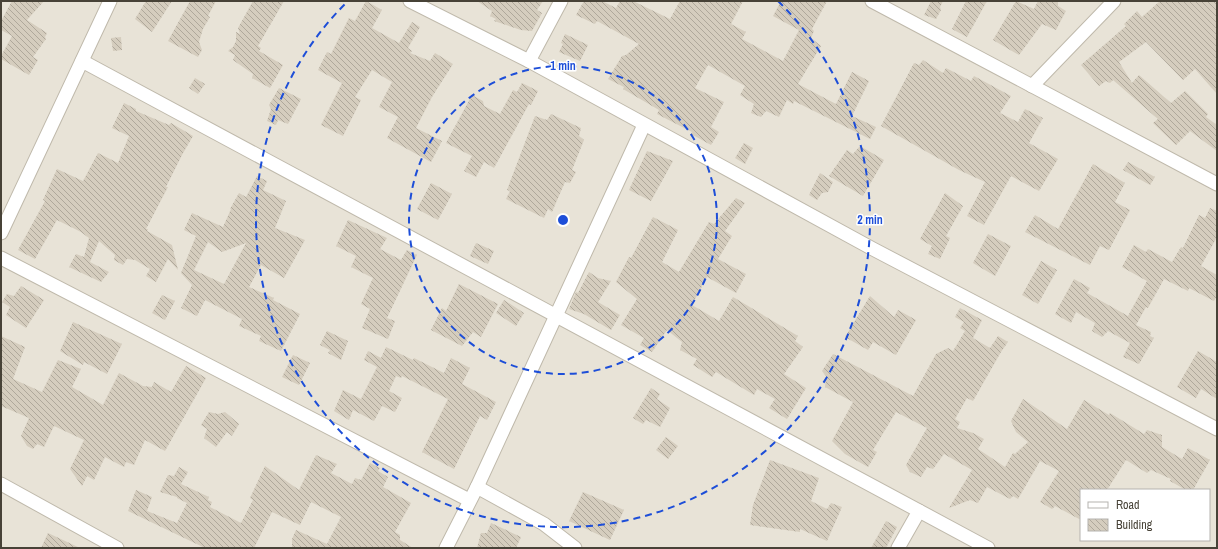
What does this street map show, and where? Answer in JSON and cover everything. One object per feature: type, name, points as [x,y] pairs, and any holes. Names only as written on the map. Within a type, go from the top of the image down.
[{"type":"street","points":[[1,233],[110,1]]},
{"type":"street","points":[[410,1],[530,61],[644,125],[873,249],[1217,429]]},
{"type":"street","points":[[530,61],[561,1]]},
{"type":"street","points":[[872,1],[1217,184]]},
{"type":"street","points":[[1032,86],[1114,1]]},
{"type":"street","points":[[82,61],[988,548]]},
{"type":"street","points":[[446,548],[469,500],[477,487],[555,315],[644,125]]},
{"type":"street","points":[[1,258],[469,500]]},
{"type":"street","points":[[1,484],[117,548]]},
{"type":"street","points":[[477,487],[544,524],[575,548]]},
{"type":"street","points":[[898,548],[919,511]]},
{"type":"shaded area","points":[[1,1],[1217,1],[1217,548],[1,548]]},
{"type":"building","points":[[12,1],[44,1],[27,20],[47,33],[45,37],[46,39],[33,57],[38,60],[29,75],[1,59],[1,56],[12,36],[1,30],[1,21]]},
{"type":"building","points":[[146,1],[172,1],[152,32],[135,19]]},
{"type":"building","points":[[190,1],[216,1],[208,16],[210,17],[203,29],[199,42],[202,50],[198,57],[168,41]]},
{"type":"building","points":[[253,1],[284,1],[258,46],[261,48],[259,51],[283,65],[270,88],[252,78],[253,74],[233,60],[235,55],[228,51],[233,47],[236,41],[236,32],[240,34],[238,28]]},
{"type":"building","points":[[366,1],[382,10],[372,28],[399,43],[412,22],[420,27],[408,48],[412,51],[410,53],[430,61],[435,53],[453,64],[432,97],[416,128],[442,141],[431,162],[387,138],[398,117],[379,107],[392,82],[372,70],[355,97],[361,100],[343,136],[321,125],[342,83],[318,70],[327,52],[331,54],[349,18],[355,21]]},
{"type":"building","points":[[477,1],[543,1],[537,10],[542,13],[532,31],[521,30],[494,21],[496,19],[490,16],[492,11]]},
{"type":"building","points":[[584,1],[602,1],[616,8],[620,1],[633,1],[670,19],[680,1],[743,1],[731,24],[746,32],[742,39],[783,61],[799,30],[773,16],[781,1],[827,1],[812,29],[814,31],[811,38],[821,46],[798,84],[836,104],[852,72],[869,81],[852,116],[876,127],[870,139],[794,101],[793,104],[787,100],[779,117],[766,111],[761,117],[751,113],[754,104],[740,95],[745,86],[708,65],[695,88],[724,102],[711,127],[719,132],[711,145],[691,134],[692,132],[657,114],[659,110],[623,89],[624,87],[608,79],[622,56],[626,55],[639,44],[597,21],[595,24],[576,15]]},
{"type":"building","points":[[931,1],[943,1],[940,7],[941,10],[936,19],[924,15]]},
{"type":"building","points":[[966,1],[987,1],[967,37],[952,29]]},
{"type":"building","points":[[1016,1],[1034,9],[1038,1],[1058,1],[1058,6],[1066,11],[1056,30],[1042,24],[1019,55],[993,40]]},
{"type":"building","points":[[1160,1],[1217,1],[1217,94],[1195,69],[1183,80],[1146,42],[1119,62],[1132,83],[1139,75],[1171,103],[1185,91],[1208,114],[1206,117],[1217,125],[1217,151],[1190,131],[1176,145],[1153,123],[1158,119],[1113,80],[1110,83],[1106,81],[1099,86],[1081,65],[1126,26],[1124,24],[1137,11],[1142,17]]},
{"type":"building","points":[[565,34],[588,45],[580,61],[559,52],[563,44],[561,43]]},
{"type":"building","points":[[121,37],[122,50],[113,51],[111,38]]},
{"type":"building","points":[[923,60],[943,73],[946,68],[971,81],[974,76],[1011,96],[1000,113],[1018,122],[1025,109],[1043,118],[1029,143],[1058,159],[1039,191],[1011,176],[984,225],[967,216],[985,182],[959,170],[881,126],[914,63],[919,65]]},
{"type":"building","points":[[195,78],[205,84],[198,94],[189,88]]},
{"type":"building","points":[[522,83],[538,91],[531,105],[529,104],[494,168],[484,162],[476,177],[464,171],[472,156],[446,143],[472,95],[483,101],[484,106],[500,114],[513,90],[517,92]]},
{"type":"building","points":[[279,88],[301,99],[288,124],[278,120],[276,125],[267,121],[271,109],[269,105]]},
{"type":"building","points":[[124,103],[136,109],[136,111],[169,125],[171,123],[193,136],[182,155],[166,187],[168,187],[146,229],[172,245],[178,270],[168,259],[156,282],[146,276],[150,269],[135,260],[127,259],[123,265],[114,260],[115,255],[99,241],[90,262],[109,272],[101,282],[69,267],[76,254],[84,257],[89,238],[81,232],[57,220],[35,259],[18,250],[45,201],[43,200],[57,169],[83,181],[98,153],[118,163],[129,136],[112,128]]},
{"type":"building","points":[[551,114],[581,128],[579,136],[584,140],[572,170],[576,172],[570,183],[565,182],[552,212],[548,209],[544,218],[506,199],[510,191],[507,190],[535,116],[547,120]]},
{"type":"building","points":[[744,143],[753,148],[745,164],[735,158]]},
{"type":"building","points":[[860,146],[884,160],[863,196],[829,176],[847,150],[853,154]]},
{"type":"building","points":[[647,151],[673,161],[651,201],[629,190]]},
{"type":"building","points":[[1128,162],[1155,177],[1150,185],[1123,170]]},
{"type":"building","points":[[1093,164],[1125,183],[1115,202],[1130,210],[1109,250],[1100,246],[1090,265],[1025,232],[1035,215],[1058,229]]},
{"type":"building","points":[[820,173],[833,182],[828,192],[822,193],[817,200],[809,195]]},
{"type":"building","points":[[257,176],[267,181],[263,190],[286,201],[275,228],[305,240],[284,278],[261,265],[249,287],[274,298],[273,300],[300,314],[281,351],[259,341],[261,336],[239,326],[242,319],[205,300],[197,316],[181,308],[192,285],[181,273],[196,236],[184,230],[192,213],[223,227],[230,209],[239,193],[246,197]],"holes":[[[208,242],[222,252],[246,243],[224,284],[194,270]]]},
{"type":"building","points":[[431,183],[452,194],[438,220],[417,209]]},
{"type":"building","points":[[945,193],[963,206],[946,236],[950,238],[940,259],[928,254],[932,246],[920,239]]},
{"type":"building","points":[[736,198],[745,203],[725,231],[732,236],[718,259],[746,274],[736,293],[707,277],[692,305],[719,321],[733,297],[798,336],[795,341],[803,347],[784,374],[806,388],[787,419],[769,408],[775,399],[757,389],[754,395],[716,372],[712,377],[693,365],[697,359],[680,350],[682,342],[667,330],[652,352],[640,345],[644,338],[621,325],[637,299],[616,282],[653,217],[678,230],[662,262],[679,272],[709,222],[714,224]]},
{"type":"building","points":[[1210,208],[1217,211],[1217,237],[1201,266],[1217,275],[1217,296],[1214,301],[1189,288],[1188,291],[1164,279],[1148,308],[1146,307],[1136,325],[1151,332],[1150,336],[1154,338],[1139,364],[1123,357],[1130,343],[1108,331],[1102,337],[1092,331],[1095,323],[1076,312],[1071,323],[1055,314],[1074,279],[1090,288],[1087,293],[1128,316],[1147,281],[1122,267],[1134,245],[1146,252],[1148,249],[1172,262],[1181,247],[1183,248],[1199,215],[1205,218]]},
{"type":"building","points":[[348,220],[387,238],[380,249],[401,260],[407,250],[417,255],[387,318],[395,321],[388,339],[362,328],[370,309],[361,304],[373,278],[351,267],[356,256],[336,246]]},
{"type":"building","points":[[988,234],[1011,246],[995,276],[973,263]]},
{"type":"building","points":[[476,243],[494,251],[488,264],[470,256]]},
{"type":"building","points":[[1041,261],[1057,270],[1038,304],[1022,295]]},
{"type":"building","points":[[589,272],[598,278],[611,281],[598,302],[620,315],[611,330],[584,314],[569,309],[576,292],[578,293]]},
{"type":"building","points":[[459,284],[498,304],[481,337],[473,332],[462,346],[431,330],[442,308],[446,311]]},
{"type":"building","points":[[21,286],[44,300],[26,328],[6,315],[10,307],[2,302],[7,294],[14,296]]},
{"type":"building","points":[[162,295],[175,301],[165,320],[152,313]]},
{"type":"building","points":[[870,296],[894,317],[898,310],[916,320],[896,355],[873,342],[868,350],[845,337]]},
{"type":"building","points":[[504,300],[524,313],[516,326],[496,313]]},
{"type":"building","points":[[960,308],[982,320],[973,338],[990,348],[998,336],[1008,342],[973,401],[967,398],[955,419],[960,422],[957,428],[973,433],[984,439],[978,449],[1005,467],[1013,453],[1015,454],[1028,442],[1016,432],[1011,421],[1023,399],[1067,429],[1084,400],[1109,415],[1110,413],[1144,434],[1147,430],[1162,435],[1162,447],[1182,459],[1188,448],[1210,460],[1194,489],[1184,489],[1170,481],[1171,479],[1151,470],[1147,473],[1126,460],[1108,489],[1080,489],[1080,519],[1055,506],[1052,509],[1040,502],[1059,471],[1040,461],[1018,499],[1013,496],[1010,499],[987,487],[978,503],[970,500],[949,508],[972,470],[944,454],[933,469],[927,467],[921,477],[910,472],[906,465],[927,428],[896,412],[873,450],[877,452],[868,467],[845,454],[832,441],[853,402],[825,387],[826,376],[822,371],[833,354],[913,396],[936,354],[948,348],[953,351],[965,331],[960,328],[964,322],[955,317]]},
{"type":"building","points":[[73,322],[122,344],[107,374],[84,362],[83,365],[60,351]]},
{"type":"building","points":[[327,331],[348,341],[341,360],[328,353],[330,350],[320,345]]},
{"type":"building","points":[[1,336],[25,347],[13,379],[42,392],[58,360],[81,369],[72,387],[103,405],[119,373],[143,386],[152,387],[154,382],[171,392],[186,366],[206,378],[165,451],[145,440],[134,465],[126,462],[124,467],[105,457],[94,480],[87,476],[82,486],[70,469],[84,440],[54,426],[44,447],[37,444],[33,449],[27,446],[21,436],[29,418],[1,406]]},
{"type":"building","points":[[386,347],[413,360],[414,358],[444,373],[451,358],[470,368],[462,384],[496,402],[487,420],[480,416],[454,469],[422,452],[448,399],[402,376],[401,378],[396,376],[389,391],[402,398],[395,412],[382,406],[374,421],[353,410],[349,420],[334,411],[343,390],[361,399],[377,367],[364,360],[368,351],[381,358]]},
{"type":"building","points":[[1198,351],[1217,362],[1217,399],[1201,389],[1196,398],[1177,387]]},
{"type":"building","points":[[293,355],[310,363],[299,385],[282,377]]},
{"type":"building","points":[[651,388],[660,394],[657,399],[670,408],[660,427],[646,420],[643,424],[633,418]]},
{"type":"building","points":[[209,412],[218,414],[225,412],[239,424],[232,436],[227,432],[216,447],[204,438],[207,429],[201,425]]},
{"type":"building","points":[[666,437],[678,446],[668,459],[656,450]]},
{"type":"building","points":[[316,455],[337,464],[331,473],[352,484],[355,478],[361,480],[370,463],[380,468],[378,471],[388,477],[383,487],[411,503],[395,532],[400,535],[400,540],[413,548],[292,548],[292,539],[296,530],[327,544],[341,517],[311,502],[300,525],[272,512],[254,548],[205,548],[128,511],[136,490],[152,497],[147,511],[177,523],[187,503],[177,497],[160,492],[168,475],[174,476],[179,467],[188,472],[181,484],[209,497],[208,500],[212,502],[210,507],[241,523],[253,500],[250,498],[265,466],[299,490]]},
{"type":"building","points":[[770,460],[819,478],[811,501],[827,509],[831,503],[842,507],[827,541],[800,529],[800,532],[750,525],[753,505]]},
{"type":"building","points":[[583,492],[624,510],[610,540],[569,521]]},
{"type":"building","points":[[886,521],[897,527],[886,548],[871,548]]},
{"type":"building","points":[[491,523],[521,537],[516,548],[477,548],[481,533],[487,533]]},
{"type":"building","points":[[48,533],[80,548],[41,548]]}]
